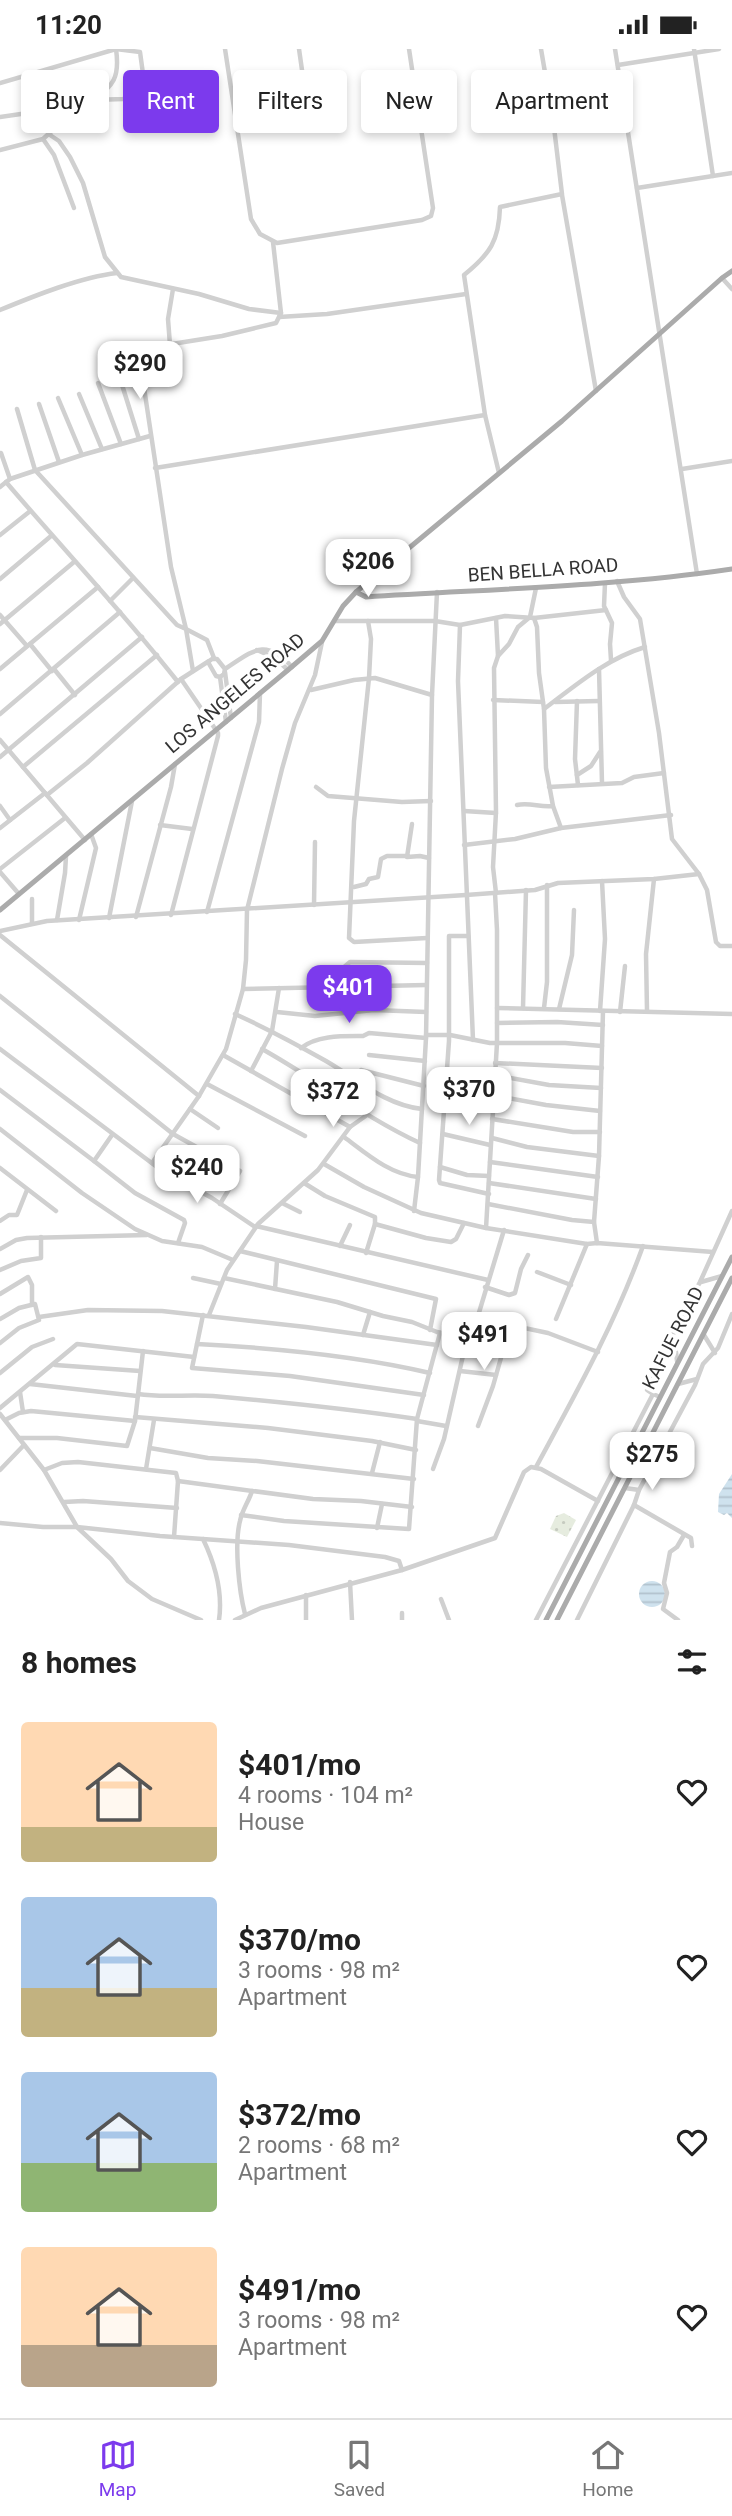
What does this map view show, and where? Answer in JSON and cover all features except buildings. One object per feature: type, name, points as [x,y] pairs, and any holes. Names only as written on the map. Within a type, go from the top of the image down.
[{"type":"main road","name":"LOS ANGELES ROAD","points":[[0,910],[290,669],[322,641],[343,606],[356,591],[596,391],[732,271]]},
{"type":"main road","name":"BEN BELLA ROAD","points":[[356,591],[366,597],[605,583],[732,569]]},
{"type":"main road","name":"KAFUE ROAD","points":[[546,1620],[732,1257]]},
{"type":"main road","name":"KAFUE ROAD","points":[[557,1620],[732,1278]]},
{"type":"street","points":[[0,83],[116,49],[140,52],[144,88],[123,99],[109,99]]},
{"type":"street","points":[[109,87],[115,80],[116,49]]},
{"type":"street","points":[[225,49],[233,102]]},
{"type":"street","points":[[299,49],[302,70]]},
{"type":"street","points":[[238,133],[251,219],[260,234],[273,242],[322,237],[422,220],[430,216],[433,208],[409,49]]},
{"type":"street","points":[[541,49],[562,194],[596,391]]},
{"type":"street","points":[[615,49],[682,469],[696,574]]},
{"type":"street","points":[[618,65],[719,49]]},
{"type":"street","points":[[694,51],[713,176]]},
{"type":"street","points":[[0,117],[21,114]]},
{"type":"street","points":[[0,150],[50,135],[59,141],[74,164],[89,201],[105,257],[125,279],[280,315],[327,314],[466,294]]},
{"type":"street","points":[[43,139],[54,155],[74,208]]},
{"type":"street","points":[[637,188],[732,173]]},
{"type":"street","points":[[499,473],[485,415],[464,275],[488,253],[499,229],[499,207],[562,194]]},
{"type":"street","points":[[193,671],[171,567],[140,361],[149,349],[274,325],[280,315],[273,242]]},
{"type":"street","points":[[0,310],[105,274],[117,273]]},
{"type":"street","points":[[722,278],[732,289]]},
{"type":"street","points":[[170,345],[168,319],[173,289]]},
{"type":"street","points":[[118,372],[139,439]]},
{"type":"street","points":[[98,383],[121,444]]},
{"type":"street","points":[[79,394],[102,449]]},
{"type":"street","points":[[58,398],[82,455]]},
{"type":"street","points":[[39,404],[58,462]]},
{"type":"street","points":[[17,409],[36,470],[177,625],[207,640],[211,645],[208,663],[216,676],[220,677]]},
{"type":"street","points":[[155,468],[485,415]]},
{"type":"street","points":[[0,487],[8,481],[58,462],[150,436]]},
{"type":"street","points":[[0,451],[8,481],[29,512],[180,681],[216,730],[217,742],[171,915]]},
{"type":"street","points":[[682,469],[732,461]]},
{"type":"street","points":[[0,535],[29,512]]},
{"type":"street","points":[[0,579],[51,536]]},
{"type":"street","points":[[2,622],[75,561]]},
{"type":"street","points":[[110,601],[133,578]]},
{"type":"street","points":[[617,581],[624,597],[637,613],[645,647],[673,843],[699,874],[707,891],[716,942],[720,946],[732,946]]},
{"type":"street","points":[[605,583],[606,610],[612,624],[611,660]]},
{"type":"street","points":[[0,669],[97,587]]},
{"type":"street","points":[[536,587],[532,618],[537,627],[546,768],[553,806],[561,828]]},
{"type":"street","points":[[414,1211],[426,1036],[432,695],[437,592]]},
{"type":"street","points":[[335,621],[435,621],[460,625],[512,616],[532,618],[606,610]]},
{"type":"street","points":[[0,714],[120,612]]},
{"type":"street","points":[[0,615],[2,622],[28,645],[75,695]]},
{"type":"street","points":[[486,1228],[497,1043],[497,930],[493,867],[496,813],[493,701],[494,668],[498,656],[496,618]]},
{"type":"street","points":[[498,656],[509,644],[518,627],[532,618]]},
{"type":"street","points":[[368,621],[371,639],[369,678],[357,797],[349,938],[352,941],[428,938]]},
{"type":"street","points":[[460,625],[458,681],[472,1040]]},
{"type":"street","points":[[0,757],[142,637]]},
{"type":"street","points":[[152,1163],[207,1084],[223,1055],[243,989],[247,910],[282,769],[295,723],[310,690],[322,641]]},
{"type":"street","points":[[544,709],[563,692],[611,660],[645,647]]},
{"type":"street","points":[[228,720],[220,677],[225,670],[251,650],[257,650],[290,669]]},
{"type":"street","points":[[23,767],[157,655]]},
{"type":"street","points":[[208,663],[225,670]]},
{"type":"street","points":[[0,828],[87,764],[180,681],[208,663]]},
{"type":"street","points":[[598,669],[602,783]]},
{"type":"street","points":[[225,670],[228,720]]},
{"type":"street","points":[[310,690],[369,678],[383,679],[432,695]]},
{"type":"street","points":[[207,912],[258,722],[260,693]]},
{"type":"street","points":[[493,701],[543,702]]},
{"type":"street","points":[[577,701],[578,785]]},
{"type":"street","points":[[554,702],[599,701]]},
{"type":"street","points":[[0,740],[85,840]]},
{"type":"street","points":[[577,775],[591,767],[600,752]]},
{"type":"street","points":[[136,917],[175,763]]},
{"type":"street","points":[[549,787],[622,783],[634,777],[664,773]]},
{"type":"street","points":[[316,787],[328,796],[402,802],[431,801]]},
{"type":"street","points":[[109,918],[132,800]]},
{"type":"street","points":[[517,805],[538,805],[543,808],[553,806]]},
{"type":"street","points":[[0,806],[10,820]]},
{"type":"street","points":[[464,811],[496,813]]},
{"type":"street","points":[[464,845],[514,839],[561,828],[671,815]]},
{"type":"street","points":[[19,894],[0,871],[65,818]]},
{"type":"street","points":[[407,856],[412,824]]},
{"type":"street","points":[[160,825],[192,829]]},
{"type":"street","points":[[79,920],[96,848],[91,834]]},
{"type":"street","points":[[314,905],[315,842]]},
{"type":"street","points":[[57,921],[66,856]]},
{"type":"street","points":[[353,888],[378,877],[381,859],[387,856],[429,858]]},
{"type":"street","points":[[0,933],[32,923],[429,898],[526,890],[558,883],[654,879],[699,874]]},
{"type":"street","points":[[647,1011],[646,954],[654,879]]},
{"type":"street","points":[[597,1243],[594,1221],[600,1132],[605,939],[602,881]]},
{"type":"street","points":[[544,1009],[547,982],[547,885]]},
{"type":"street","points":[[523,1008],[526,890]]},
{"type":"street","points":[[32,899],[32,923]]},
{"type":"street","points":[[559,1009],[572,955],[574,910]]},
{"type":"street","points":[[0,933],[199,1096]]},
{"type":"street","points":[[468,936],[449,936],[450,1035],[440,1183],[489,1194]]},
{"type":"street","points":[[326,988],[332,977],[350,962],[427,963]]},
{"type":"street","points":[[620,1012],[625,966]]},
{"type":"street","points":[[243,989],[426,985]]},
{"type":"street","points":[[251,1070],[272,1031],[279,988]]},
{"type":"street","points":[[0,996],[173,1134],[240,1171],[220,1204]]},
{"type":"street","points":[[497,1008],[732,1014]]},
{"type":"street","points":[[277,1012],[315,1016],[374,1010],[426,1012]]},
{"type":"street","points":[[235,1014],[272,1031],[384,1097],[405,1107],[422,1109]]},
{"type":"street","points":[[497,1023],[557,1022],[603,1025]]},
{"type":"street","points":[[301,1048],[319,1039],[363,1036],[369,1033],[450,1035],[497,1043],[602,1046]]},
{"type":"street","points":[[0,1049],[152,1163],[256,1226],[488,1280]]},
{"type":"street","points":[[262,1049],[367,1115],[420,1143]]},
{"type":"street","points":[[223,1055],[350,1127]]},
{"type":"street","points":[[369,1055],[425,1061]]},
{"type":"street","points":[[495,1063],[602,1068]]},
{"type":"street","points":[[448,1069],[549,1085],[601,1088]]},
{"type":"street","points":[[361,1070],[424,1086]]},
{"type":"street","points":[[207,1084],[305,1136]]},
{"type":"street","points":[[0,1090],[135,1193],[184,1220],[177,1243]]},
{"type":"street","points":[[492,1095],[600,1111]]},
{"type":"street","points":[[446,1103],[492,1111]]},
{"type":"street","points":[[190,1109],[218,1128]]},
{"type":"street","points":[[209,1315],[224,1277],[256,1226],[324,1164],[350,1127],[367,1115]]},
{"type":"street","points":[[492,1119],[573,1132],[600,1132]]},
{"type":"street","points":[[0,1129],[82,1193],[148,1235]]},
{"type":"street","points":[[443,1134],[490,1145]]},
{"type":"street","points":[[94,1161],[112,1135]]},
{"type":"street","points":[[344,1137],[386,1167],[418,1177]]},
{"type":"street","points":[[492,1138],[536,1149],[599,1156]]},
{"type":"street","points":[[489,1162],[598,1177]]},
{"type":"street","points":[[324,1164],[414,1211],[486,1228],[587,1244],[713,1252]]},
{"type":"street","points":[[440,1167],[467,1175],[489,1176]]},
{"type":"street","points":[[0,1168],[56,1210]]},
{"type":"street","points":[[304,1183],[325,1196],[375,1217],[366,1253]]},
{"type":"street","points":[[489,1183],[596,1199]]},
{"type":"street","points":[[0,1221],[9,1215],[18,1214],[27,1190]]},
{"type":"street","points":[[282,1203],[300,1212]]},
{"type":"street","points":[[488,1204],[572,1220],[594,1221]]},
{"type":"street","points":[[660,1397],[647,1389],[732,1212]]},
{"type":"street","points":[[375,1224],[451,1242],[456,1239],[464,1223]]},
{"type":"street","points":[[340,1246],[350,1225]]},
{"type":"street","points":[[433,1469],[469,1338],[504,1230]]},
{"type":"street","points":[[0,1249],[16,1240],[41,1237],[148,1235],[202,1247],[233,1260]]},
{"type":"street","points":[[0,1270],[21,1261],[41,1258],[41,1237]]},
{"type":"street","points":[[556,1319],[587,1244]]},
{"type":"street","points":[[235,1620],[245,1613],[350,1582],[402,1570],[495,1538],[524,1472],[536,1467],[598,1352],[624,1299],[643,1246]]},
{"type":"street","points":[[240,1251],[436,1299],[430,1330]]},
{"type":"street","points":[[485,1287],[509,1295],[515,1293],[528,1255]]},
{"type":"street","points":[[275,1289],[276,1261]]},
{"type":"street","points":[[537,1272],[571,1285]]},
{"type":"street","points":[[700,1282],[723,1276]]},
{"type":"street","points":[[0,1294],[28,1277],[33,1288],[32,1305]]},
{"type":"street","points":[[224,1277],[504,1347]]},
{"type":"street","points":[[193,1278],[221,1284]]},
{"type":"street","points":[[0,1319],[19,1308],[36,1304],[39,1317],[39,1322],[19,1328],[0,1343]]},
{"type":"street","points":[[39,1317],[94,1309],[209,1315],[437,1345]]},
{"type":"street","points":[[363,1335],[370,1312]]},
{"type":"street","points":[[577,1620],[639,1490],[698,1379],[703,1364],[715,1353],[732,1314]]},
{"type":"street","points":[[203,1315],[192,1368],[290,1376],[424,1395]]},
{"type":"street","points":[[477,1318],[548,1333],[598,1352]]},
{"type":"street","points":[[478,1426],[510,1326]]},
{"type":"street","points":[[242,1515],[284,1521],[409,1529],[417,1420],[440,1333]]},
{"type":"street","points":[[704,1335],[715,1353]]},
{"type":"street","points":[[0,1373],[32,1347],[53,1339]]},
{"type":"street","points":[[669,1342],[676,1352],[677,1365]]},
{"type":"street","points":[[0,1408],[77,1344],[194,1357]]},
{"type":"street","points":[[197,1344],[375,1361],[430,1373]]},
{"type":"street","points":[[19,1438],[57,1438],[127,1446],[135,1419],[143,1350]]},
{"type":"street","points":[[54,1364],[141,1371]]},
{"type":"street","points":[[460,1371],[496,1375]]},
{"type":"street","points":[[678,1384],[698,1379]]},
{"type":"street","points":[[30,1384],[138,1395],[187,1394],[259,1400],[446,1426]]},
{"type":"street","points":[[20,1392],[23,1412]]},
{"type":"street","points":[[536,1620],[653,1394]]},
{"type":"street","points":[[5,1420],[23,1412],[154,1420],[181,1419],[380,1442],[416,1450]]},
{"type":"street","points":[[0,1414],[44,1470],[77,1527],[140,1591],[201,1620]]},
{"type":"street","points":[[146,1469],[154,1420]]},
{"type":"street","points":[[372,1473],[380,1442]]},
{"type":"street","points":[[0,1470],[24,1445]]},
{"type":"street","points":[[150,1448],[219,1459],[414,1479]]},
{"type":"street","points":[[643,1454],[653,1464]]},
{"type":"street","points":[[44,1470],[61,1463],[78,1462],[174,1472],[178,1481],[174,1537]]},
{"type":"street","points":[[536,1467],[598,1501]]},
{"type":"street","points":[[178,1481],[320,1500],[352,1500],[412,1507]]},
{"type":"street","points":[[625,1488],[639,1490]]},
{"type":"street","points":[[245,1613],[237,1541],[242,1515],[252,1491]]},
{"type":"street","points":[[64,1502],[177,1508]]},
{"type":"street","points":[[377,1528],[382,1504]]},
{"type":"street","points":[[634,1505],[693,1541],[692,1546]]},
{"type":"street","points":[[594,1508],[602,1512]]},
{"type":"street","points":[[0,1523],[237,1541],[385,1557],[398,1561],[402,1570]]},
{"type":"street","points":[[678,1620],[663,1609],[667,1593],[664,1583],[670,1552],[677,1547],[684,1535]]},
{"type":"street","points":[[203,1539],[214,1567],[221,1597],[219,1620]]},
{"type":"street","points":[[350,1582],[352,1620]]},
{"type":"street","points":[[306,1595],[306,1620]]},
{"type":"street","points":[[441,1599],[449,1620]]},
{"type":"street","points":[[402,1613],[402,1620]]},
{"type":"shaded area","points":[[564,1513],[576,1520],[567,1537],[550,1529],[556,1516]]},
{"type":"water","points":[[732,1474],[732,1518],[727,1513],[724,1515],[718,1512],[719,1494]]},
{"type":"water","points":[[652,1581],[661,1585],[665,1594],[661,1603],[652,1607],[643,1603],[639,1594],[643,1585]]}]
